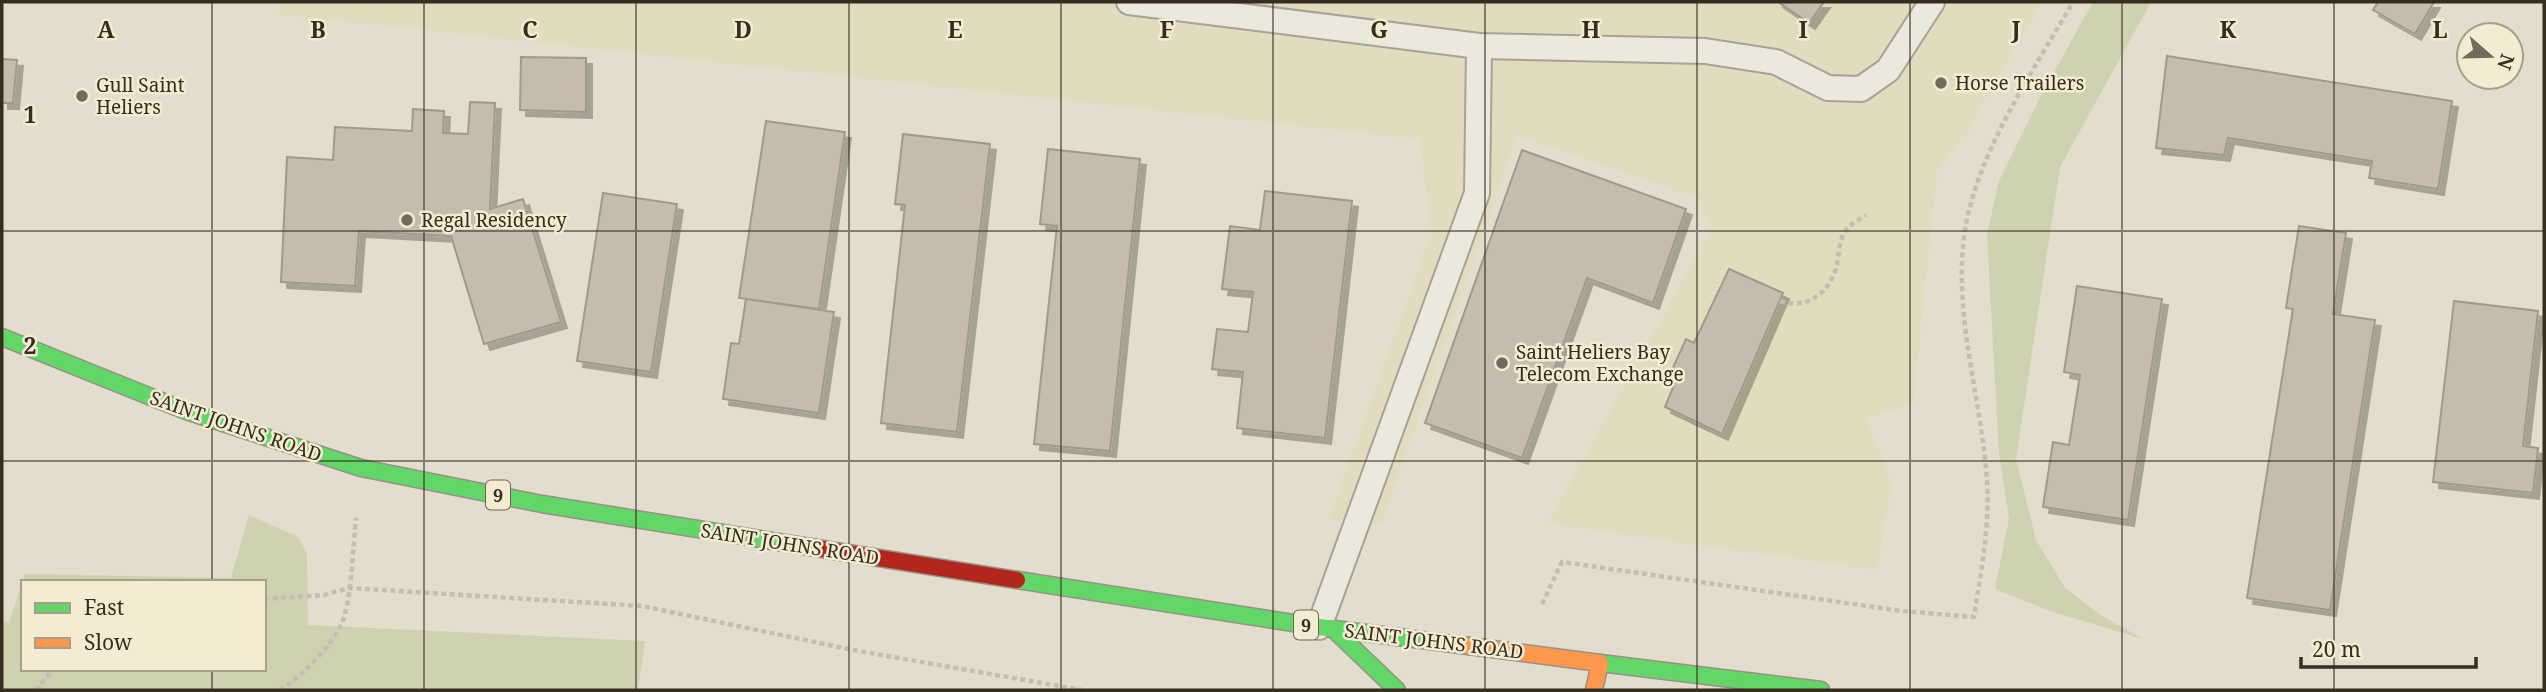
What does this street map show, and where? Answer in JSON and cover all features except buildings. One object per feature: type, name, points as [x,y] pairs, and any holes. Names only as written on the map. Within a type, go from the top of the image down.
[{"type":"main road","name":"SAINT JOHNS ROAD","points":[[2,337],[186,411],[361,468],[705,531],[1326,628],[1821,690]]},
{"type":"main road","points":[[1326,628],[1397,690]]},
{"type":"main road","points":[[1594,690],[1600,663]]},
{"type":"lane","points":[[1129,2],[1479,46],[1704,51],[1776,62],[1828,88],[1861,89],[1888,70],[1931,2]]},
{"type":"lane","points":[[1326,628],[1477,193],[1479,46]]},
{"type":"path","points":[[1556,575],[1562,562],[1902,611],[1974,617],[1989,528],[1987,478],[1960,294],[1964,235],[1979,179],[1990,155],[2012,109],[2073,2]]},
{"type":"path","points":[[1780,301],[1800,305],[1813,302],[1836,268],[1839,247],[1846,229],[1866,215]]},
{"type":"path","points":[[280,690],[295,681],[341,626],[349,587],[356,517]]},
{"type":"path","points":[[266,599],[324,595],[349,587],[642,606],[853,650],[1082,690]]},
{"type":"path","points":[[36,690],[50,671]]},
{"type":"shaded area","points":[[280,2],[2041,2],[1964,136],[1937,170],[1913,403],[1866,418],[1892,483],[1877,570],[1548,523],[1713,227],[1698,198],[1517,135],[1381,525],[1329,519],[1432,233],[1420,139],[279,14]]},
{"type":"green space","points":[[2093,2],[2151,2],[2060,167],[2016,459],[2036,540],[2065,588],[2102,616],[2143,639],[2053,612],[1995,589],[2009,519],[1999,453],[1987,236],[1998,183],[2044,90]]},
{"type":"green space","points":[[249,515],[298,537],[307,554],[308,625],[645,641],[638,690],[2,690],[2,621],[9,623],[21,586],[21,671],[266,671],[266,580],[23,580],[25,574],[231,578]]},
{"type":"traffic: fast","points":[[2,337],[186,411],[361,468],[542,504],[816,548]]},
{"type":"traffic: fast","points":[[1017,580],[1319,627],[1469,646]]},
{"type":"traffic: fast","points":[[1332,628],[1397,690]]},
{"type":"traffic: fast","points":[[1600,663],[1821,690]]},
{"type":"traffic: slow","points":[[1469,646],[1600,663],[1594,690]]},
{"type":"traffic: jam","points":[[816,548],[1017,580]]},
{"type":"place","name":"Horse Trailers","points":[[1941,83]]},
{"type":"place","name":"Gull Saint Heliers","points":[[82,96]]},
{"type":"place","name":"Regal Residency","points":[[407,220]]},
{"type":"place","name":"Saint Heliers Bay Telecom Exchange","points":[[1502,363]]}]
